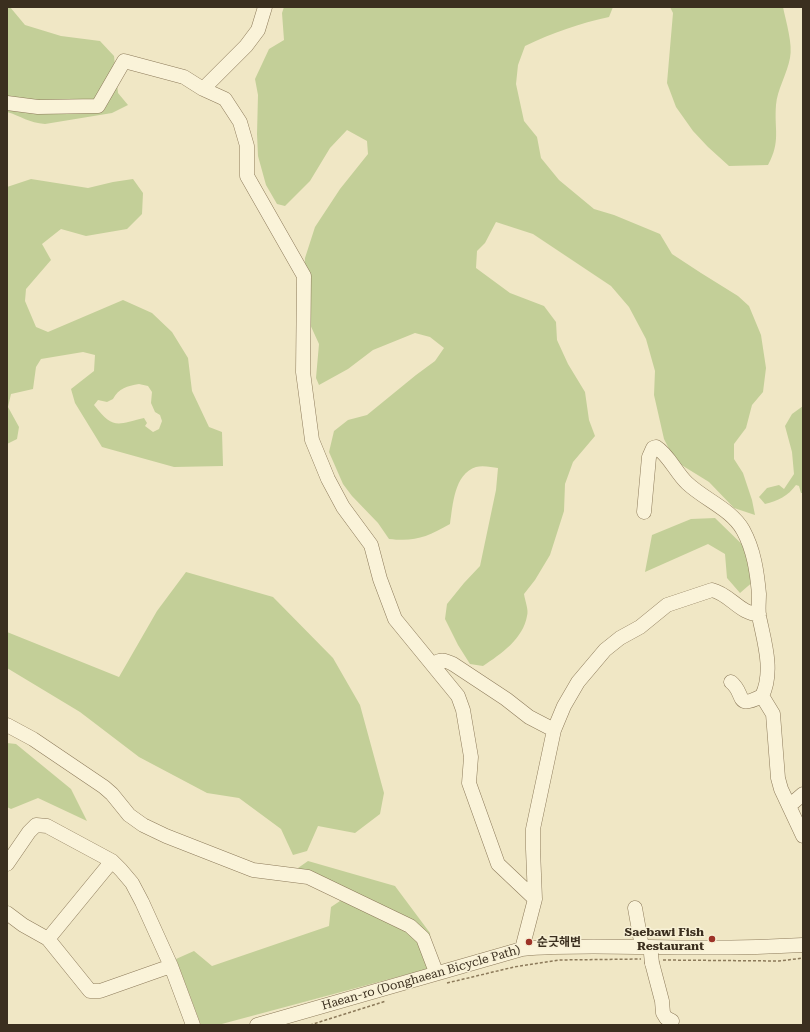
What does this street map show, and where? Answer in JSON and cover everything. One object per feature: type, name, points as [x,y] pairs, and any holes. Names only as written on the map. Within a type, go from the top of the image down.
[{"type":"street","points":[[203,89],[246,46],[258,30],[265,7]]},
{"type":"street","points":[[7,103],[38,107],[98,106],[124,61],[184,77],[203,89],[225,99],[240,122],[247,146],[247,176],[304,276],[303,372],[312,440],[328,479],[343,507],[371,545],[380,579],[395,619],[458,696],[463,710],[471,758],[469,783],[498,864],[535,899]]},
{"type":"street","points":[[644,512],[649,457],[652,448],[656,447],[661,450],[678,474],[688,484],[719,506],[738,523],[743,531],[756,565],[759,614],[766,649],[766,689],[762,696],[748,702],[743,701],[740,698],[735,686],[731,682]]},
{"type":"street","points":[[522,949],[535,899],[533,829],[554,730],[564,706],[578,682],[605,650],[620,638],[640,627],[667,605],[712,590],[724,594],[747,612],[759,614]]},
{"type":"street","points":[[433,664],[439,660],[446,660],[506,699],[528,716],[554,730]]},
{"type":"street","points":[[762,696],[773,714],[778,778],[781,789],[803,836]]},
{"type":"street","points":[[7,725],[33,739],[104,786],[129,815],[143,825],[166,836],[253,870],[308,877],[410,926],[423,938],[436,972]]},
{"type":"street","points":[[789,806],[803,794]]},
{"type":"street","points":[[7,864],[29,832],[36,826],[47,826],[112,861],[132,883],[142,902],[171,966],[193,1025]]},
{"type":"street","points":[[48,939],[112,861]]},
{"type":"street","points":[[635,908],[650,955],[664,1013],[666,1018],[672,1021]]},
{"type":"street","points":[[7,913],[23,925],[48,939],[90,991],[100,991],[171,966]]},
{"type":"street","name":"Haean-ro (Donghaean Bicycle Path)","points":[[257,1025],[436,972],[522,949],[556,946],[650,955],[803,945]]},
{"type":"path","points":[[446,984],[514,967],[559,960],[650,955],[778,961],[803,958]]},
{"type":"path","points":[[310,1025],[391,999]]},
{"type":"green space","points":[[7,7],[10,7],[25,25],[61,36],[100,41],[114,56],[118,93],[128,105],[112,113],[45,124],[30,121],[7,112]]},
{"type":"green space","points":[[284,7],[613,7],[609,17],[566,29],[525,46],[518,65],[516,84],[524,121],[537,137],[541,158],[559,180],[594,209],[614,215],[660,234],[672,254],[738,296],[749,306],[761,335],[766,368],[763,392],[752,405],[746,428],[734,444],[734,459],[743,473],[752,500],[755,515],[734,508],[709,482],[675,461],[664,439],[654,395],[655,371],[646,339],[629,307],[611,286],[533,234],[496,222],[485,243],[477,251],[476,268],[510,293],[544,306],[556,322],[557,340],[568,364],[585,392],[589,420],[595,436],[573,462],[565,484],[564,511],[550,555],[535,580],[524,594],[527,614],[525,624],[521,632],[504,651],[483,666],[470,664],[458,645],[445,619],[447,604],[480,566],[496,490],[498,468],[481,466],[469,471],[463,476],[456,491],[450,524],[421,538],[407,540],[389,539],[378,523],[352,496],[343,484],[329,452],[334,431],[348,420],[367,415],[435,361],[444,348],[430,337],[415,333],[373,350],[348,369],[319,385],[316,378],[319,344],[303,309],[305,258],[315,227],[340,189],[368,154],[367,141],[347,130],[330,148],[310,181],[285,206],[277,204],[266,185],[258,156],[258,95],[255,79],[269,49],[284,40],[282,13]]},
{"type":"green space","points":[[670,7],[783,7],[789,33],[791,52],[789,64],[777,99],[776,142],[768,165],[729,166],[693,131],[676,107],[667,83],[673,13]]},
{"type":"green space","points":[[31,179],[88,188],[133,179],[143,193],[142,214],[127,229],[86,236],[61,229],[42,244],[51,260],[26,289],[25,301],[36,327],[48,332],[123,300],[152,313],[172,332],[188,358],[192,391],[209,427],[222,432],[223,466],[174,467],[102,447],[75,403],[71,389],[94,371],[95,355],[83,352],[41,359],[36,367],[33,389],[11,394],[8,407],[19,427],[17,439],[7,444],[7,187]],"holes":[[[139,384],[148,386],[152,392],[151,403],[155,412],[160,415],[162,421],[159,429],[153,432],[145,426],[147,423],[144,418],[121,423],[111,422],[100,413],[94,405],[98,400],[107,402],[113,399],[118,392],[127,387]]]},
{"type":"green space","points":[[803,406],[803,493],[801,493],[799,486],[796,485],[782,498],[765,504],[759,497],[767,488],[779,485],[784,489],[794,474],[792,452],[785,426],[792,414]]},
{"type":"green space","points":[[715,518],[754,556],[755,580],[740,593],[727,578],[725,554],[708,544],[645,572],[652,535],[691,519]]},
{"type":"green space","points":[[186,572],[273,597],[333,658],[360,705],[384,793],[380,814],[355,833],[318,826],[307,851],[293,855],[281,829],[239,798],[207,793],[139,757],[80,712],[7,668],[7,632],[119,677],[157,611]]},
{"type":"green space","points":[[7,743],[16,744],[71,789],[87,821],[38,798],[11,809],[7,807]]},
{"type":"green space","points":[[308,861],[395,886],[430,933],[431,956],[427,969],[218,1025],[201,1025],[176,959],[194,951],[212,966],[329,926],[331,907],[346,897],[308,877],[298,868]]},
{"type":"place","name":"Saebawi Fish Restaurant","points":[[712,939]]},
{"type":"place","name":"순긋해변","points":[[529,942]]}]
